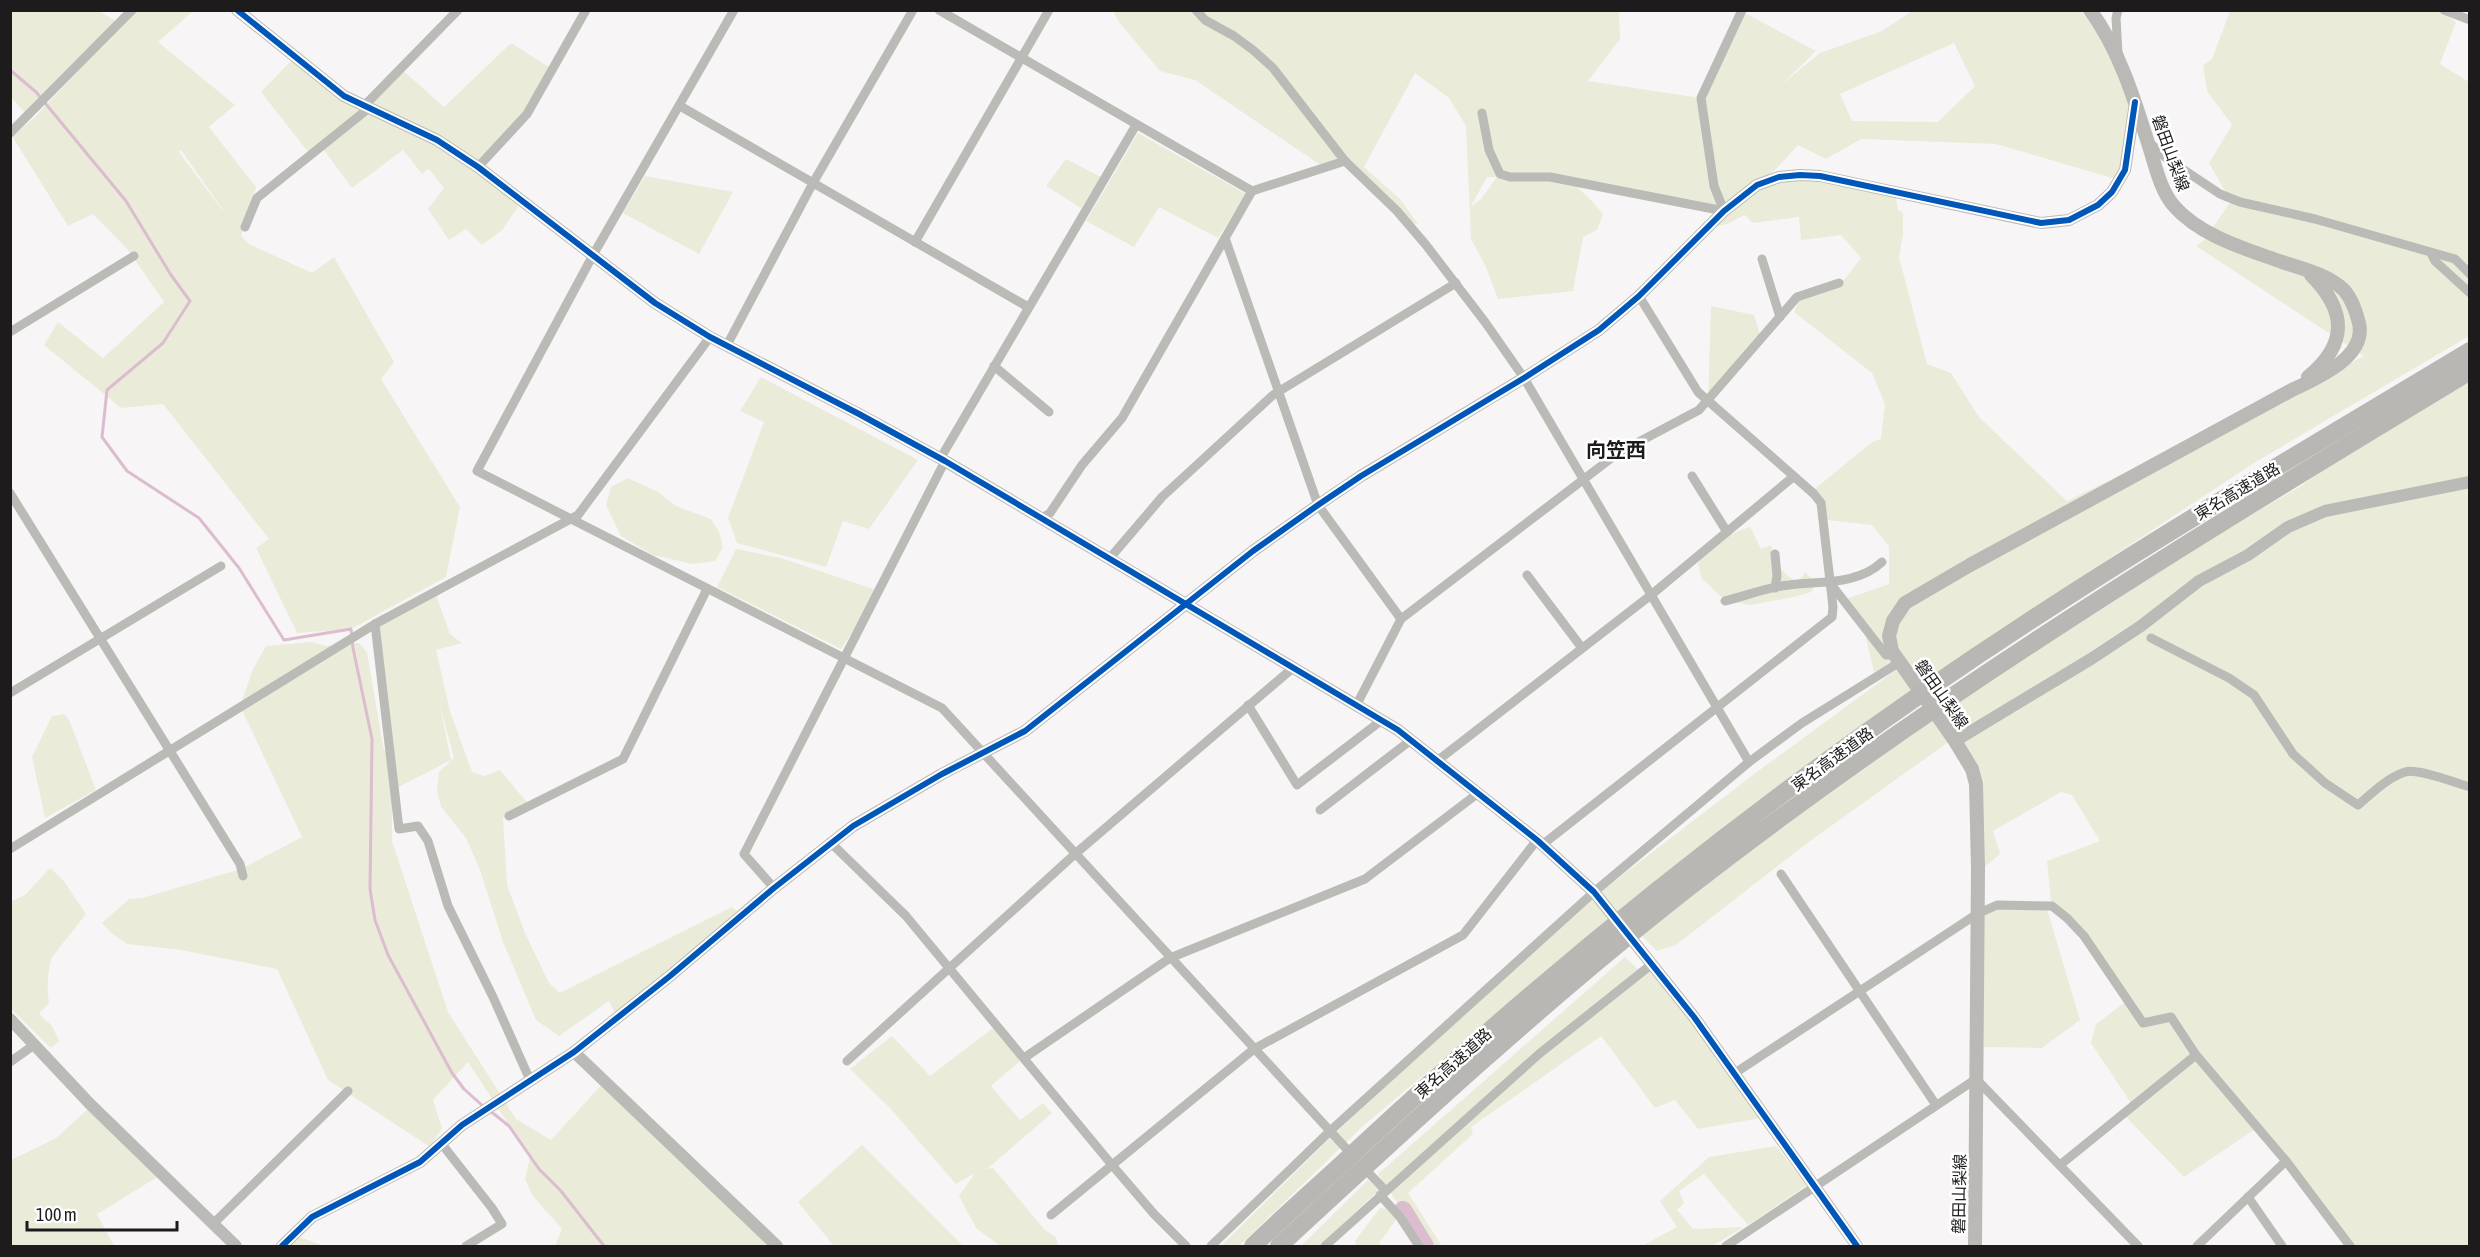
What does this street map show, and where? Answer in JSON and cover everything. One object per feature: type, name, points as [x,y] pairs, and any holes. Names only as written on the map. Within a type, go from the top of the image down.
[{"type":"highway","name":"東名高速道路","points":[[1253,1246],[1431,1081],[1552,975],[1810,774],[2037,616],[2219,501],[2469,351]]},
{"type":"highway","name":"東名高速道路","points":[[1279,1246],[1443,1095],[1563,989],[1687,888],[1820,789],[2037,638],[2228,517],[2469,371]]},
{"type":"main road","name":"磐田山梨線","points":[[1976,1245],[1976,784],[1972,769],[1955,741],[1897,658],[1889,636],[1893,621],[1905,603],[1970,565],[2290,391],[2322,376],[2357,346],[2360,327],[2355,308],[2344,290],[2317,273],[2244,248],[2196,225],[2173,205],[2160,179],[2135,102],[2118,59],[2091,10]]},
{"type":"main road","name":"磐田山梨線","points":[[2290,391],[2320,367],[2337,344],[2339,327],[2336,309],[2330,296],[2306,269]]},
{"type":"street","points":[[10,133],[132,10]]},
{"type":"street","points":[[237,10],[329,85],[367,107],[437,140],[478,166],[654,303],[710,337],[943,460],[1357,704],[1411,740],[1539,843],[1597,896],[1735,1073],[1857,1246]]},
{"type":"street","points":[[245,227],[257,198],[367,107],[458,10]]},
{"type":"street","points":[[478,166],[526,114],[586,10]]},
{"type":"street","points":[[734,10],[593,255],[477,471],[942,708],[1332,1133],[1382,1190],[1419,1246]]},
{"type":"street","points":[[727,345],[813,183],[913,10]]},
{"type":"street","points":[[939,10],[1252,191]]},
{"type":"street","points":[[915,242],[1049,10]]},
{"type":"street","points":[[1196,10],[1205,20],[1247,45],[1273,68],[1345,161],[1397,211],[1456,283],[1524,378],[1749,762]]},
{"type":"street","points":[[1724,211],[1714,186],[1701,98],[1742,10]]},
{"type":"street","points":[[2118,10],[2116,18],[2118,59]]},
{"type":"street","points":[[2444,10],[2469,20]]},
{"type":"street","points":[[282,1246],[312,1217],[420,1162],[462,1125],[574,1052],[670,976],[830,842],[853,826],[942,774],[1025,731],[1253,551],[1318,505],[1361,476],[1599,330],[1639,296],[1724,211],[1757,184],[1779,177],[1800,175],[1820,177],[2041,223],[2069,220],[2098,205],[2112,192],[2125,170],[2135,102]]},
{"type":"street","points":[[680,106],[1028,307]]},
{"type":"street","points":[[1482,112],[1489,150],[1500,174],[1510,177],[1550,177],[1724,211]]},
{"type":"street","points":[[774,888],[744,854],[943,460],[994,366],[1136,125]]},
{"type":"street","points":[[2148,140],[2166,158],[2220,194],[2240,202],[2314,219],[2455,259],[2469,274]]},
{"type":"street","points":[[1042,518],[1050,513],[1082,465],[1122,418],[1252,191],[1345,161]]},
{"type":"street","points":[[1225,238],[1318,505],[1401,619]]},
{"type":"street","points":[[2431,253],[2435,261],[2469,293]]},
{"type":"street","points":[[10,332],[134,256]]},
{"type":"street","points":[[1762,259],[1780,317]]},
{"type":"street","points":[[1110,558],[1162,496],[1279,392],[1456,283]]},
{"type":"street","points":[[1357,704],[1401,619],[1618,453],[1699,410],[1797,297],[1839,283]]},
{"type":"street","points":[[1051,1215],[1254,1049],[1463,935],[1539,843],[1717,708],[1832,617],[1833,607],[1821,503],[1814,494],[1698,392],[1639,296]]},
{"type":"street","points":[[10,849],[375,624],[578,515],[710,337]]},
{"type":"street","points":[[994,366],[1049,412]]},
{"type":"street","points":[[1692,476],[1727,532]]},
{"type":"street","points":[[1437,761],[1651,595],[1792,477]]},
{"type":"street","points":[[1955,741],[2091,659],[2140,626],[2199,581],[2248,555],[2288,527],[2325,511],[2469,482]]},
{"type":"street","points":[[10,493],[240,864],[243,876]]},
{"type":"street","points":[[1775,554],[1775,588]]},
{"type":"street","points":[[1725,601],[1775,588],[1860,576],[1875,569],[1882,562]]},
{"type":"street","points":[[10,693],[221,566]]},
{"type":"street","points":[[1527,575],[1582,648]]},
{"type":"street","points":[[1829,582],[1886,655],[1897,658]]},
{"type":"street","points":[[508,816],[623,759],[707,589]]},
{"type":"street","points":[[375,624],[399,828],[418,826],[428,841],[448,906],[494,997],[530,1080]]},
{"type":"street","points":[[2151,638],[2229,678],[2254,695],[2293,754],[2325,783],[2358,804],[2385,783],[2407,771],[2469,787]]},
{"type":"street","points":[[1211,1246],[1332,1133],[1749,762],[1897,658]]},
{"type":"street","points":[[847,1061],[1075,854],[1294,667]]},
{"type":"street","points":[[1248,705],[1297,785],[1382,720]]},
{"type":"street","points":[[1320,810],[1411,740]]},
{"type":"street","points":[[1024,1058],[1170,958],[1365,879],[1477,794]]},
{"type":"street","points":[[830,842],[906,916],[1112,1165],[1154,1214],[1186,1246]]},
{"type":"street","points":[[1781,874],[1936,1105]]},
{"type":"street","points":[[1735,1073],[1977,914],[1997,905],[2052,906],[2084,936],[2143,1023],[2171,1017],[2196,1055],[2286,1161],[2350,1246]]},
{"type":"street","points":[[1325,1246],[1382,1190],[1649,961]]},
{"type":"street","points":[[10,1019],[90,1104],[236,1246]]},
{"type":"street","points":[[10,1062],[34,1045]]},
{"type":"street","points":[[574,1052],[777,1246]]},
{"type":"street","points":[[2060,1165],[2196,1055]]},
{"type":"street","points":[[1726,1246],[1976,1079],[2138,1246]]},
{"type":"street","points":[[213,1224],[348,1090]]},
{"type":"street","points":[[441,1143],[502,1224],[466,1246]]},
{"type":"street","points":[[2197,1246],[2286,1161]]},
{"type":"street","points":[[2248,1197],[2282,1246]]},
{"type":"green space","points":[[11,11],[99,11],[119,23],[28,116],[11,97]]},
{"type":"green space","points":[[134,11],[193,11],[158,42],[235,105],[209,127],[256,187],[241,236],[249,244],[312,273],[334,257],[394,362],[381,379],[460,507],[446,577],[351,629],[297,633],[256,548],[269,539],[163,404],[121,408],[44,345],[58,322],[103,358],[164,302],[128,250],[93,214],[68,226],[12,136],[34,118]],"holes":[[[181,150],[223,210],[179,152]]]},
{"type":"green space","points":[[1113,11],[1619,11],[1620,39],[1588,81],[1701,98],[1743,12],[1816,51],[1781,85],[1820,53],[1882,31],[1912,11],[2080,11],[2104,39],[2134,107],[2119,180],[1996,144],[1861,139],[1826,159],[1798,145],[1774,171],[1751,189],[1794,175],[1895,192],[1898,210],[1903,213],[1903,235],[1899,257],[1927,364],[1951,373],[1979,417],[2067,501],[2364,356],[2196,246],[2204,240],[2231,201],[2209,163],[2232,125],[2207,91],[2203,65],[2212,59],[2230,11],[2441,11],[2456,22],[2440,64],[2469,82],[2469,336],[2254,463],[1924,681],[1594,932],[1363,1126],[1239,1246],[1221,1246],[1324,1144],[1523,956],[1603,890],[1754,774],[1907,662],[1874,672],[1863,626],[1843,600],[1889,584],[1889,546],[1872,525],[1827,520],[1811,492],[1872,442],[1881,439],[1885,404],[1872,373],[1794,312],[1802,295],[1844,280],[1861,258],[1841,235],[1801,240],[1799,217],[1753,223],[1745,215],[1727,224],[1711,228],[1724,211],[1570,181],[1603,214],[1597,230],[1583,237],[1573,291],[1498,299],[1486,267],[1471,239],[1466,126],[1449,98],[1415,73],[1364,167],[1400,199],[1418,224],[1406,222],[1348,164],[1319,164],[1195,80],[1160,71],[1119,22]],"holes":[[[1954,43],[1975,86],[1938,122],[1852,121],[1840,94]],[[1487,177],[1497,177],[1481,199],[1471,206]]]},
{"type":"green space","points":[[511,43],[552,69],[527,114],[481,164],[522,201],[502,230],[482,245],[466,229],[449,240],[428,209],[444,188],[429,169],[422,174],[403,150],[352,188],[321,146],[369,108],[398,66],[444,107]]},
{"type":"green space","points":[[295,57],[364,106],[309,153],[261,92]]},
{"type":"green space","points":[[1138,133],[1246,194],[1218,238],[1159,207],[1134,247],[1086,221]]},
{"type":"green space","points":[[1066,159],[1101,177],[1081,208],[1046,186]]},
{"type":"green space","points":[[645,176],[733,192],[699,254],[623,213]]},
{"type":"green space","points":[[1711,306],[1754,315],[1761,338],[1708,401]]},
{"type":"green space","points":[[761,377],[918,460],[869,529],[843,521],[826,567],[737,543],[728,518],[764,422],[740,411]]},
{"type":"green space","points":[[2469,382],[2469,1246],[2352,1246],[2257,1128],[2184,1177],[2126,1117],[2133,1106],[2091,1043],[2096,1024],[2124,1003],[2141,1026],[2143,1023],[2094,951],[2051,902],[2047,861],[2100,841],[2072,795],[2061,792],[1993,831],[2000,854],[1982,869],[1976,787],[1958,735],[1806,844],[1676,945],[1657,951],[1641,935],[1893,743],[2209,539],[2298,488],[2331,464]]},
{"type":"green space","points":[[628,478],[658,492],[676,506],[711,519],[719,532],[723,547],[715,561],[692,564],[653,555],[621,536],[606,505],[611,487]]},
{"type":"green space","points":[[1750,527],[1761,549],[1771,545],[1774,557],[1787,575],[1797,582],[1806,572],[1816,584],[1811,592],[1750,605],[1725,600],[1702,579],[1698,564],[1707,548]]},
{"type":"green space","points":[[736,549],[781,558],[879,591],[841,649],[717,587]]},
{"type":"green space","points":[[435,592],[450,634],[462,643],[436,650],[450,711],[472,772],[484,776],[500,770],[530,806],[503,818],[507,885],[525,933],[549,983],[560,993],[732,907],[737,911],[616,1016],[609,1001],[559,1036],[536,1020],[503,942],[480,870],[466,838],[441,807],[437,791],[439,772],[454,758],[439,702],[451,760],[395,789],[392,775],[392,841],[448,1012],[516,1119],[551,1140],[605,1081],[772,1246],[555,1246],[562,1229],[532,1195],[525,1179],[530,1157],[468,1062],[433,1100],[442,1128],[430,1147],[328,1080],[277,969],[181,950],[127,944],[102,923],[129,899],[142,898],[241,869],[302,837],[240,706],[253,669],[266,646],[312,642],[325,646],[359,643],[367,652],[383,746],[391,765],[375,624]]},
{"type":"green space","points":[[64,714],[69,720],[96,790],[45,818],[32,757],[52,716]]},
{"type":"green space","points":[[50,868],[63,880],[86,914],[52,957],[50,963],[49,1003],[39,1014],[52,1026],[59,1041],[51,1048],[10,1008],[11,902],[26,894]]},
{"type":"green space","points":[[2000,905],[2047,909],[2080,1020],[2042,1048],[1984,1047],[1983,915]]},
{"type":"green space","points":[[1625,957],[1641,972],[1656,968],[1766,1117],[1698,1129],[1675,1100],[1655,1108],[1601,1036],[1471,1127],[1473,1134],[1408,1193],[1442,1246],[1427,1246],[1402,1211],[1380,1242],[1380,1246],[1356,1246],[1355,1241],[1380,1208],[1402,1210],[1378,1174]]},
{"type":"green space","points":[[997,1025],[1020,1061],[991,1086],[1020,1120],[1043,1103],[1052,1113],[987,1169],[993,1168],[1045,1230],[1056,1237],[1058,1246],[1000,1246],[976,1228],[959,1196],[975,1173],[956,1184],[889,1107],[850,1069],[892,1036],[930,1076]]},
{"type":"green space","points":[[87,1110],[113,1126],[159,1176],[97,1214],[114,1246],[11,1246],[11,1160],[56,1138]]},
{"type":"green space","points":[[862,1145],[963,1246],[834,1246],[798,1202]]},
{"type":"green space","points":[[1776,1146],[1807,1185],[1748,1225],[1704,1174],[1679,1191],[1684,1203],[1677,1210],[1693,1229],[1744,1227],[1712,1246],[1642,1246],[1677,1227],[1660,1201],[1709,1157]]},
{"type":"green space","points":[[1368,1180],[1379,1190],[1319,1246],[1301,1246]]},
{"type":"green space","points":[[298,1236],[323,1246],[287,1246]]},
{"type":"waterway","points":[[10,70],[36,92],[126,201],[171,275],[190,301],[163,343],[107,390],[102,437],[127,471],[199,518],[239,568],[284,640],[351,629],[372,739],[370,889],[375,920],[388,955],[452,1073],[464,1089],[484,1107]]},
{"type":"waterway","points":[[489,1110],[509,1126],[539,1169],[561,1191],[604,1246]]},
{"type":"waterway","points":[[1403,1210],[1425,1246]]},
{"type":"cycle path","points":[[237,10],[344,96],[437,140],[478,167],[655,303],[710,337],[945,461],[1398,730],[1537,840],[1594,892],[1694,1017],[1857,1246]]},
{"type":"cycle path","points":[[282,1246],[312,1217],[420,1162],[462,1125],[574,1052],[853,826],[942,774],[1025,731],[1253,551],[1318,505],[1361,476],[1599,330],[1639,296],[1724,211],[1757,185],[1779,177],[1820,176],[2041,223],[2069,220],[2098,205],[2112,192],[2125,170],[2135,102]]},
{"type":"district","name":"向笠西","points":[[1616,449]]}]
